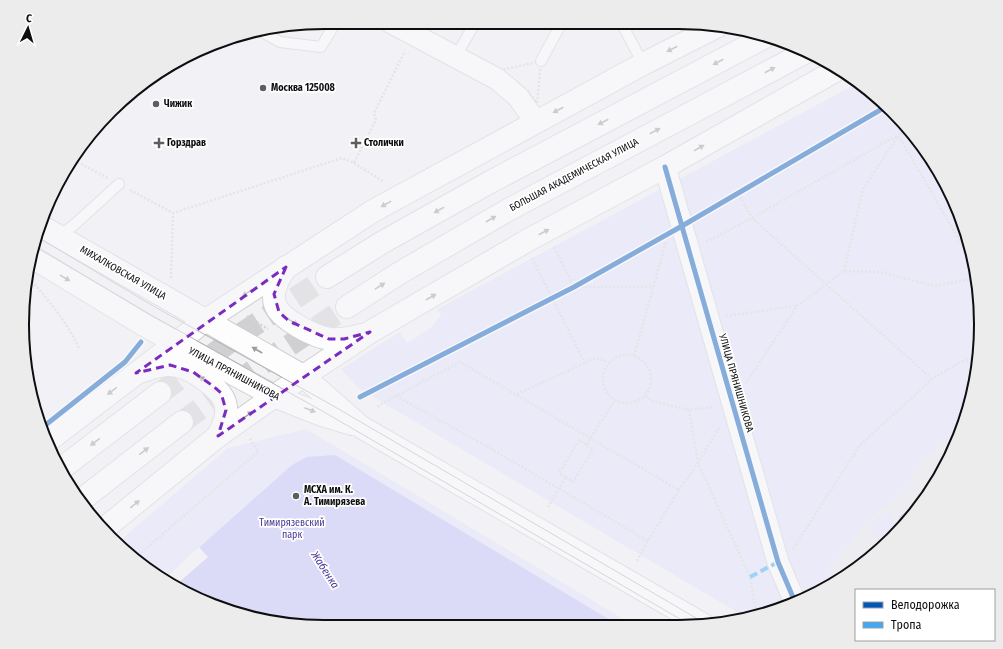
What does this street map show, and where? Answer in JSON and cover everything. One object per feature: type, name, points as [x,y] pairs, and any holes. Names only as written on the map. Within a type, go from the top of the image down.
[{"type":"main road","points":[[51,438],[206,320],[380,206],[643,64],[708,31]]},
{"type":"main road","points":[[327,277],[382,242],[492,181],[759,40]]},
{"type":"main road","name":"БОЛЬШАЯ АКАДЕМИЧЕСКАЯ УЛИЦА","points":[[347,307],[398,274],[508,210],[800,55]]},
{"type":"main road","points":[[108,525],[218,436],[303,376],[370,332],[530,239],[665,167],[831,72]]},
{"type":"main road","name":"МИХАЛКОВСКАЯ УЛИЦА","points":[[45,229],[206,320]]},
{"type":"main road","points":[[36,261],[176,343]]},
{"type":"main road","points":[[286,267],[277,281],[274,294],[275,304],[279,312],[289,320],[307,330],[329,339],[344,339],[370,332]]},
{"type":"main road","name":"УЛИЦА ПРЯНИШНИКОВА","points":[[206,320],[303,376],[360,427],[694,619]]},
{"type":"main road","name":"УЛИЦА ПРЯНИШНИКОВА","points":[[176,343],[274,396],[322,415],[360,427]]},
{"type":"main road","points":[[136,373],[162,365],[170,365],[193,372],[213,386],[221,394],[225,401],[226,410],[225,419],[218,436]]},
{"type":"main road","points":[[65,466],[160,393]]},
{"type":"main road","points":[[85,497],[182,422]]},
{"type":"street","points":[[403,29],[497,79],[518,97],[536,122]]},
{"type":"street","name":"УЛИЦА ПРЯНИШНИКОВА","points":[[665,167],[778,562],[793,597]]},
{"type":"lane","points":[[267,35],[280,42],[321,47],[332,29]]},
{"type":"lane","points":[[456,56],[472,29]]},
{"type":"lane","points":[[541,61],[558,29]]},
{"type":"lane","points":[[625,29],[643,64]]},
{"type":"lane","points":[[59,237],[76,224],[119,184]]},
{"type":"path","points":[[354,163],[376,120],[374,113],[413,34]]},
{"type":"path","points":[[700,246],[903,132]]},
{"type":"path","points":[[898,135],[964,248]]},
{"type":"path","points":[[844,271],[863,189],[898,135]]},
{"type":"path","points":[[78,162],[173,213],[342,158],[354,163],[384,182]]},
{"type":"path","points":[[738,193],[752,218],[932,379]]},
{"type":"path","points":[[171,280],[173,213]]},
{"type":"path","points":[[634,356],[666,241]]},
{"type":"path","points":[[553,245],[574,287],[653,287]]},
{"type":"path","points":[[531,256],[585,363]]},
{"type":"path","points":[[637,561],[679,490],[698,463],[732,404],[797,306],[844,271],[881,272],[934,286],[970,279]]},
{"type":"path","points":[[33,282],[52,305],[73,335],[79,350]]},
{"type":"path","points":[[708,319],[797,306]]},
{"type":"path","points":[[625,354],[634,356],[646,364],[651,374],[651,386],[645,396],[635,403],[623,404],[612,399],[604,390],[602,378],[605,367],[614,358],[625,354]]},
{"type":"path","points":[[516,394],[585,363],[592,358],[597,358],[609,363]]},
{"type":"path","points":[[778,562],[792,550],[860,445],[932,379],[959,363],[972,358]]},
{"type":"path","points":[[378,408],[379,405],[460,362],[591,437],[679,490]]},
{"type":"path","points":[[396,396],[488,447],[648,542]]},
{"type":"path","points":[[645,396],[653,400],[689,410],[732,404]]},
{"type":"path","points":[[586,445],[615,400]]},
{"type":"path","points":[[689,410],[698,463],[750,577],[756,610]]},
{"type":"path","points":[[139,554],[258,452],[245,431]]},
{"type":"path","points":[[579,440],[586,445],[593,449],[573,482],[559,473],[579,440]]},
{"type":"path","points":[[548,507],[566,477]]},
{"type":"highlighted area","points":[[286,267],[274,294],[279,312],[289,321],[329,339],[344,339],[370,332],[218,436],[226,410],[221,393],[213,386],[193,372],[170,365],[136,373]]},
{"type":"shaded area","points":[[955,429],[944,455],[924,489],[901,519],[873,547],[843,570],[816,586],[810,573]]},
{"type":"green space","points":[[852,86],[873,102],[901,130],[924,160],[944,194],[952,211],[964,248],[971,286],[974,324],[968,382],[964,401],[954,430],[913,471],[909,487],[869,519],[828,570],[832,576],[804,592],[800,582],[785,596],[786,600],[739,613],[358,388],[341,369],[400,332],[407,343],[432,327],[441,315],[437,309]]},
{"type":"green space","name":"Тимирязевский парк","points":[[306,429],[625,620],[305,619],[248,610],[211,598],[160,570],[122,539],[228,448]]},
{"type":"green space","points":[[881,513],[891,513],[896,524],[880,540],[871,534],[871,523]]},
{"type":"water","name":"Тимирязевский парк","points":[[335,455],[610,620],[305,619],[248,610],[211,598],[168,575],[292,465],[307,457]]},
{"type":"water","points":[[908,510],[899,521],[899,517]]},
{"type":"pier","points":[[199,547],[208,557],[180,582],[168,575]]},
{"type":"tunnel","points":[[160,393],[238,336],[327,277]]},
{"type":"tunnel","points":[[182,422],[272,357],[347,307]]},
{"type":"tram line","points":[[42,239],[155,307],[330,404],[698,619]]},
{"type":"tram line","points":[[39,249],[151,315],[324,412],[681,620]]},
{"type":"marked path","points":[[750,577],[778,562]]},
{"type":"cycle path","points":[[360,397],[574,287],[682,226],[881,110]]},
{"type":"cycle path","points":[[665,167],[778,562],[793,597]]},
{"type":"cycle path","points":[[47,424],[125,362],[141,342]]},
{"type":"place","name":"Москва 125008","points":[[263,88]]},
{"type":"place","name":"Чижик","points":[[156,104]]},
{"type":"place","name":"Горздрав","points":[[159,143]]},
{"type":"place","name":"Столички","points":[[356,143]]},
{"type":"place","name":"МСХА им. К. А. Тимирязева","points":[[296,496]]},
{"type":"water label","name":"Жабенка","points":[[325,570]]}]
